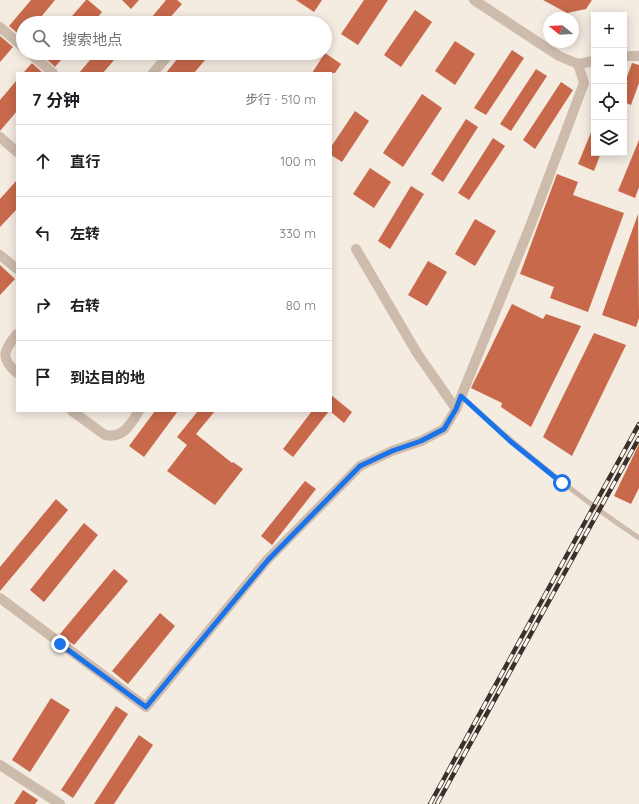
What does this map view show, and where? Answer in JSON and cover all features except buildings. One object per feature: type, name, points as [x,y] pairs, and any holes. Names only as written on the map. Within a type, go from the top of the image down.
[{"type":"street","points":[[474,0],[560,56],[578,64],[591,62]]},
{"type":"street","points":[[0,27],[16,41]]},
{"type":"street","points":[[627,56],[639,56]]},
{"type":"street","points":[[38,60],[52,72]]},
{"type":"street","points":[[154,72],[164,60]]},
{"type":"street","points":[[0,598],[146,707],[268,560],[360,466],[392,451],[421,441],[444,429],[456,409],[531,224],[584,83],[578,64]]},
{"type":"street","points":[[0,138],[16,151]]},
{"type":"street","points":[[356,249],[417,353],[456,409]]},
{"type":"street","points":[[0,255],[16,268]]},
{"type":"street","points":[[16,335],[6,347],[4,355],[6,364],[16,372]]},
{"type":"street","points":[[73,412],[105,435],[109,436],[118,435],[126,430],[138,412]]},
{"type":"street","points":[[0,765],[60,804]]},
{"type":"lane","points":[[461,396],[510,441],[562,483],[639,538]]},
{"type":"railway","points":[[430,804],[639,424]]},
{"type":"railway","points":[[437,804],[639,438]]},
{"type":"route","points":[[60,644],[146,707],[268,560],[360,466],[392,451],[421,441],[444,429],[456,409],[461,396],[510,441],[562,483]]}]
